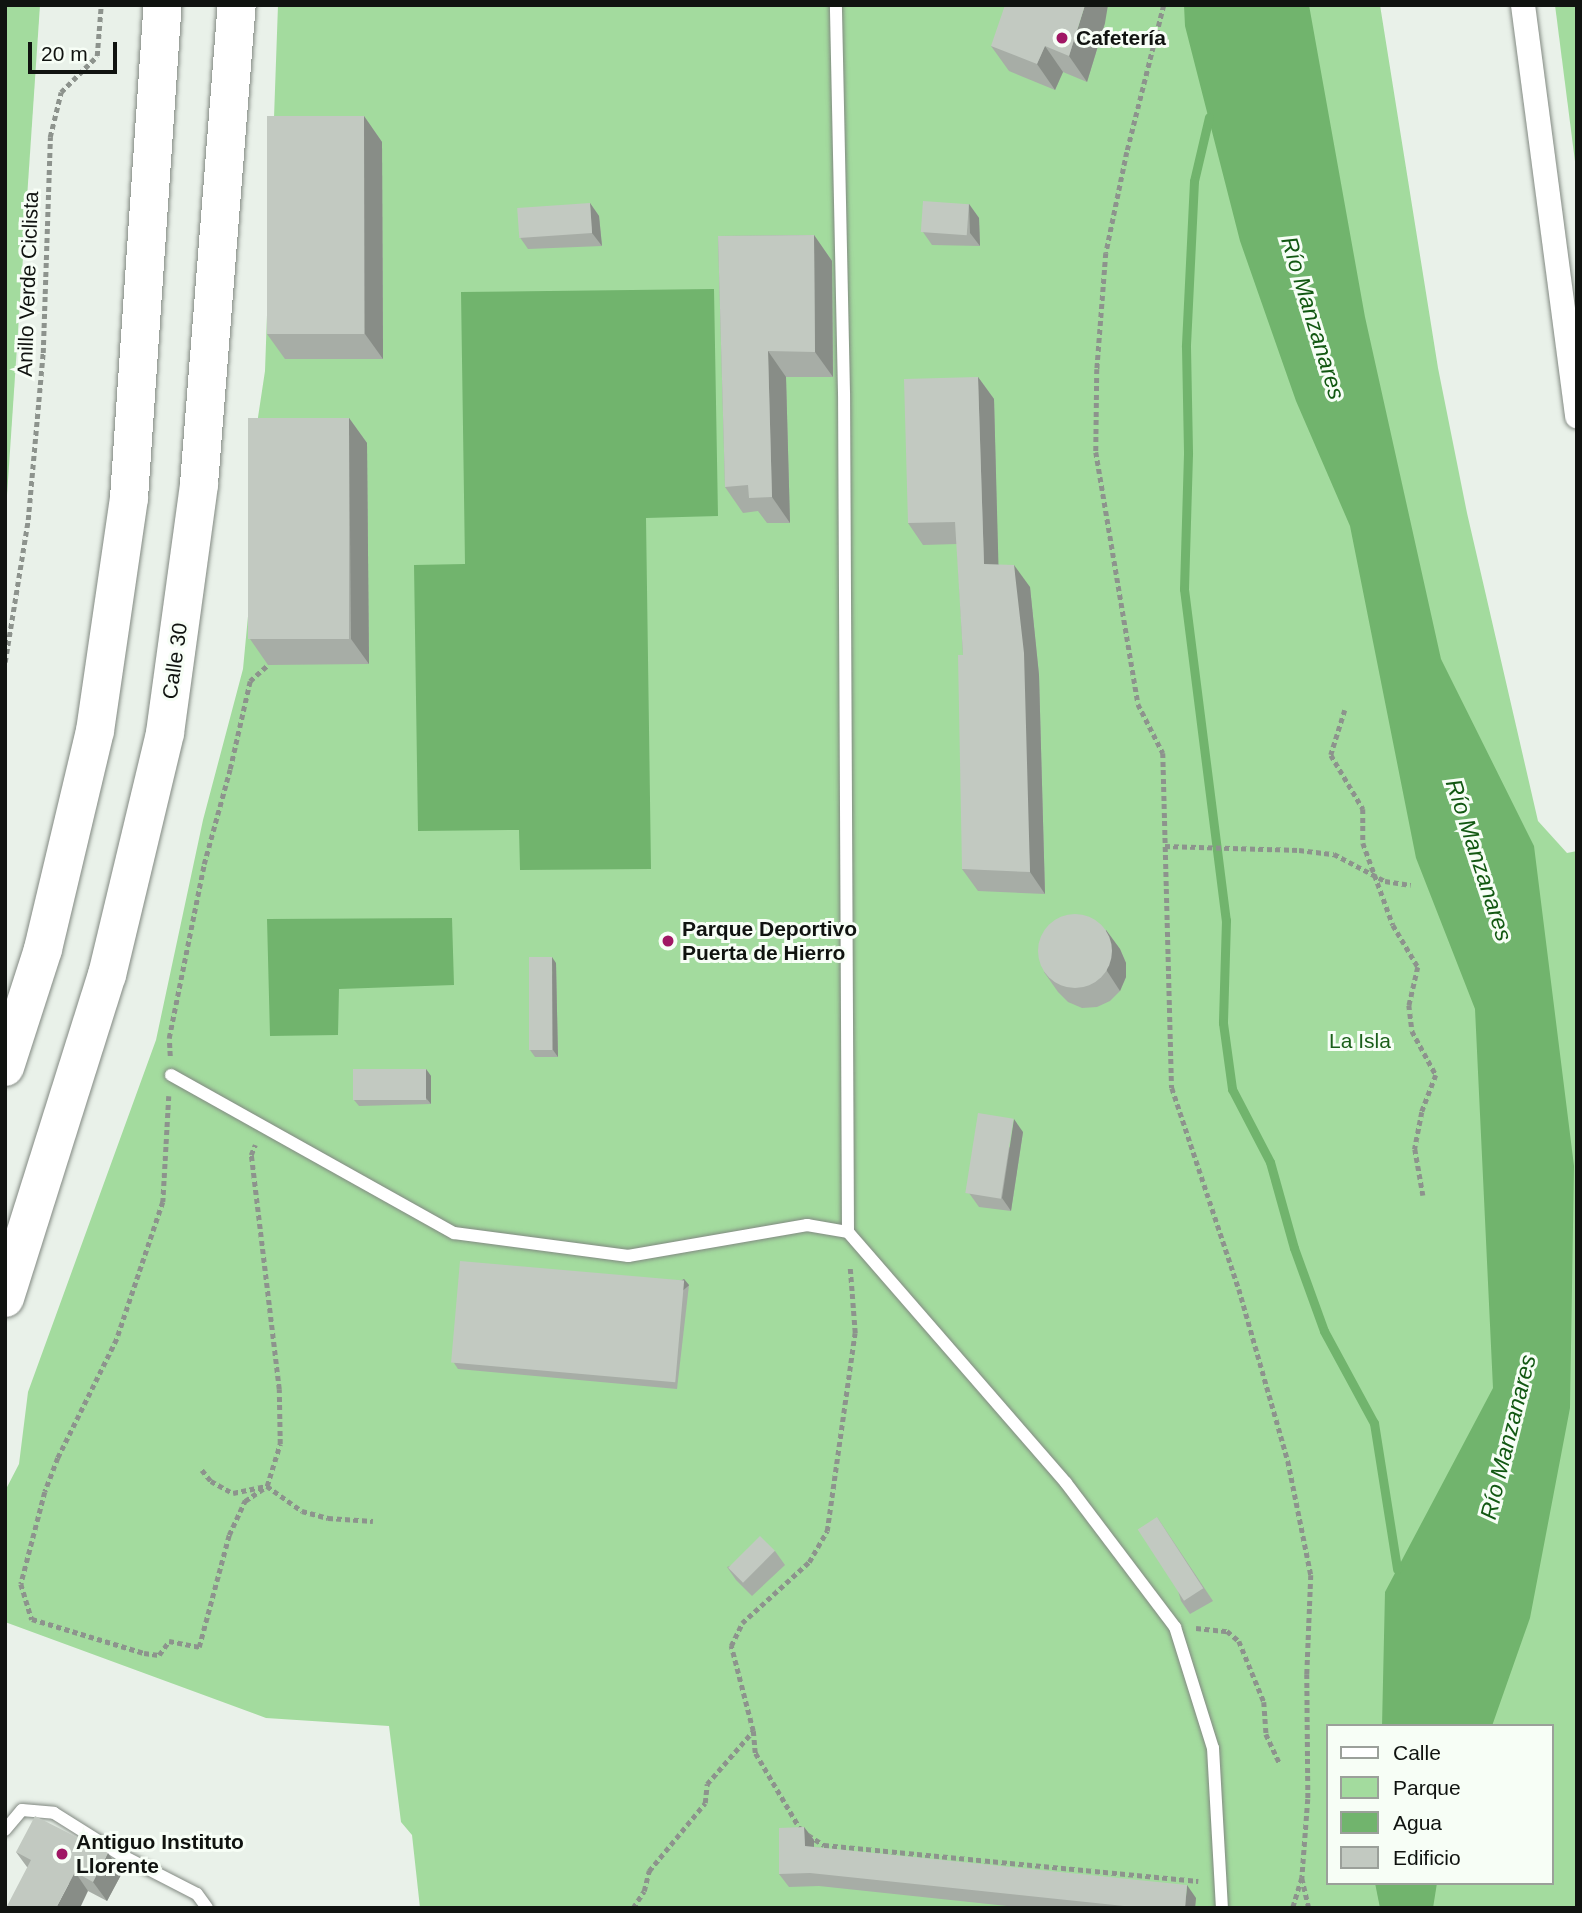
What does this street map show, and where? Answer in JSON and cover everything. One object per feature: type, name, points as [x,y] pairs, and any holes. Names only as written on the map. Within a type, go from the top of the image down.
[{"type":"highway","points":[[5,1067],[43,949],[95,731],[129,498],[163,5]]},
{"type":"highway","name":"Calle 30","points":[[5,1298],[107,975],[165,733],[199,484],[237,5]]},
{"type":"street","points":[[1523,5],[1577,416]]},
{"type":"lane","points":[[836,5],[844,393],[848,1232]]},
{"type":"lane","points":[[171,1075],[454,1233],[628,1256],[807,1225],[848,1232],[1066,1483],[1175,1627],[1213,1748],[1222,1908]]},
{"type":"lane","points":[[5,1830],[22,1810],[54,1813],[121,1855],[197,1894],[207,1908]]},
{"type":"path","name":"Anillo Verde Ciclista","points":[[5,662],[28,520],[43,353],[50,137],[61,92],[97,56],[101,5]]},
{"type":"path","points":[[1164,5],[1127,152],[1106,253],[1097,369],[1096,452],[1138,704],[1163,753],[1172,1088],[1243,1302],[1288,1461],[1311,1575],[1307,1674],[1308,1799],[1302,1878],[1293,1908]]},
{"type":"path","points":[[264,1127],[251,1155],[279,1390],[280,1444],[267,1486],[245,1502],[229,1535],[199,1647],[169,1641],[159,1655],[144,1653],[32,1619],[21,1584],[46,1492],[58,1458],[117,1339],[163,1202],[171,1075],[169,1038],[204,864],[250,681],[268,665]]},
{"type":"path","points":[[1345,710],[1331,755],[1363,809],[1363,843],[1378,878],[1392,925],[1418,967],[1409,1005],[1412,1031],[1436,1075],[1422,1112],[1415,1149],[1423,1195]]},
{"type":"path","points":[[1165,846],[1299,850],[1334,854],[1378,878],[1411,885]]},
{"type":"path","points":[[848,1232],[855,1333],[827,1531],[810,1562],[742,1623],[731,1646],[753,1731],[755,1753],[797,1828],[824,1845],[1198,1881]]},
{"type":"path","points":[[202,1470],[211,1481],[233,1493],[267,1486],[302,1511],[328,1518],[373,1521]]},
{"type":"path","points":[[1175,1627],[1227,1630],[1239,1641],[1264,1702],[1269,1744],[1279,1762]]},
{"type":"path","points":[[633,1908],[645,1891],[649,1871],[705,1802],[707,1784],[753,1731]]},
{"type":"path","points":[[1302,1878],[1309,1908]]},
{"type":"green space","points":[[5,5],[40,5],[5,525]]},
{"type":"green space","name":"Parque Deportivo Puerta de Hierro","points":[[278,5],[1380,5],[1438,368],[1467,513],[1538,821],[1567,853],[1577,851],[1577,1908],[420,1908],[412,1835],[401,1822],[389,1726],[266,1718],[5,1622],[5,1491],[19,1464],[28,1392],[156,1040],[203,820],[243,669],[257,521],[255,437],[265,371]]},
{"type":"green space","points":[[1555,5],[1577,5],[1577,177]]},
{"type":"water","name":"Río Manzanares","points":[[1184,5],[1309,5],[1365,317],[1441,659],[1534,846],[1574,1166],[1570,1408],[1530,1618],[1493,1724],[1382,1724],[1385,1592],[1493,1388],[1475,1009],[1416,858],[1350,526],[1296,401],[1240,241],[1185,26]]},
{"type":"water","points":[[714,289],[718,516],[646,518],[651,869],[520,870],[519,830],[418,831],[414,565],[465,564],[461,292]]},
{"type":"water","points":[[452,918],[454,985],[339,989],[338,1035],[270,1036],[267,919]]},
{"type":"water","points":[[1375,1885],[1437,1885],[1433,1908],[1380,1908]]},
{"type":"building","points":[[1005,5],[1085,5],[1069,56],[1045,46],[1037,64],[991,46]]},
{"type":"building","points":[[267,116],[364,116],[364,334],[267,334]]},
{"type":"building","points":[[923,201],[969,204],[967,235],[921,232]]},
{"type":"building","points":[[590,203],[592,233],[519,238],[517,208]]},
{"type":"building","points":[[814,235],[815,352],[768,351],[772,497],[749,498],[748,485],[725,487],[718,236]]},
{"type":"building","points":[[978,377],[984,564],[1014,565],[1024,653],[1030,872],[962,869],[958,655],[963,655],[955,522],[908,523],[904,379]]},
{"type":"building","points":[[248,418],[349,418],[349,639],[248,639]]},
{"type":"building","points":[[1075,914],[1096,920],[1106,930],[1112,951],[1106,972],[1096,982],[1075,988],[1054,982],[1044,972],[1038,951],[1044,930],[1054,920]]},
{"type":"building","points":[[529,957],[552,957],[552,1050],[529,1050]]},
{"type":"building","points":[[353,1069],[426,1069],[426,1100],[353,1100]]},
{"type":"building","points":[[978,1113],[1014,1119],[1001,1199],[965,1193]]},
{"type":"building","points":[[460,1261],[684,1281],[675,1382],[451,1363]]},
{"type":"building","points":[[1157,1517],[1203,1588],[1184,1601],[1138,1530]]},
{"type":"building","points":[[760,1536],[775,1551],[743,1583],[728,1568]]},
{"type":"building","points":[[35,1816],[108,1853],[93,1882],[75,1872],[56,1908],[6,1908],[31,1860],[16,1852]]},
{"type":"building","points":[[804,1827],[805,1846],[1187,1885],[1185,1908],[1143,1908],[810,1873],[779,1874],[779,1828]]},
{"type":"waterway","points":[[1209,117],[1194,181],[1186,347],[1188,454],[1184,589],[1226,920],[1223,1023],[1232,1089],[1270,1162],[1294,1248],[1324,1331],[1374,1423],[1397,1569]]},
{"type":"place","name":"Cafetería","points":[[1062,38]]},
{"type":"place","name":"Parque Deportivo Puerta de Hierro","points":[[668,941]]},
{"type":"place","name":"Antiguo Instituto Llorente","points":[[62,1854]]},
{"type":"park label","name":"La Isla","points":[[1360,1041]]}]
